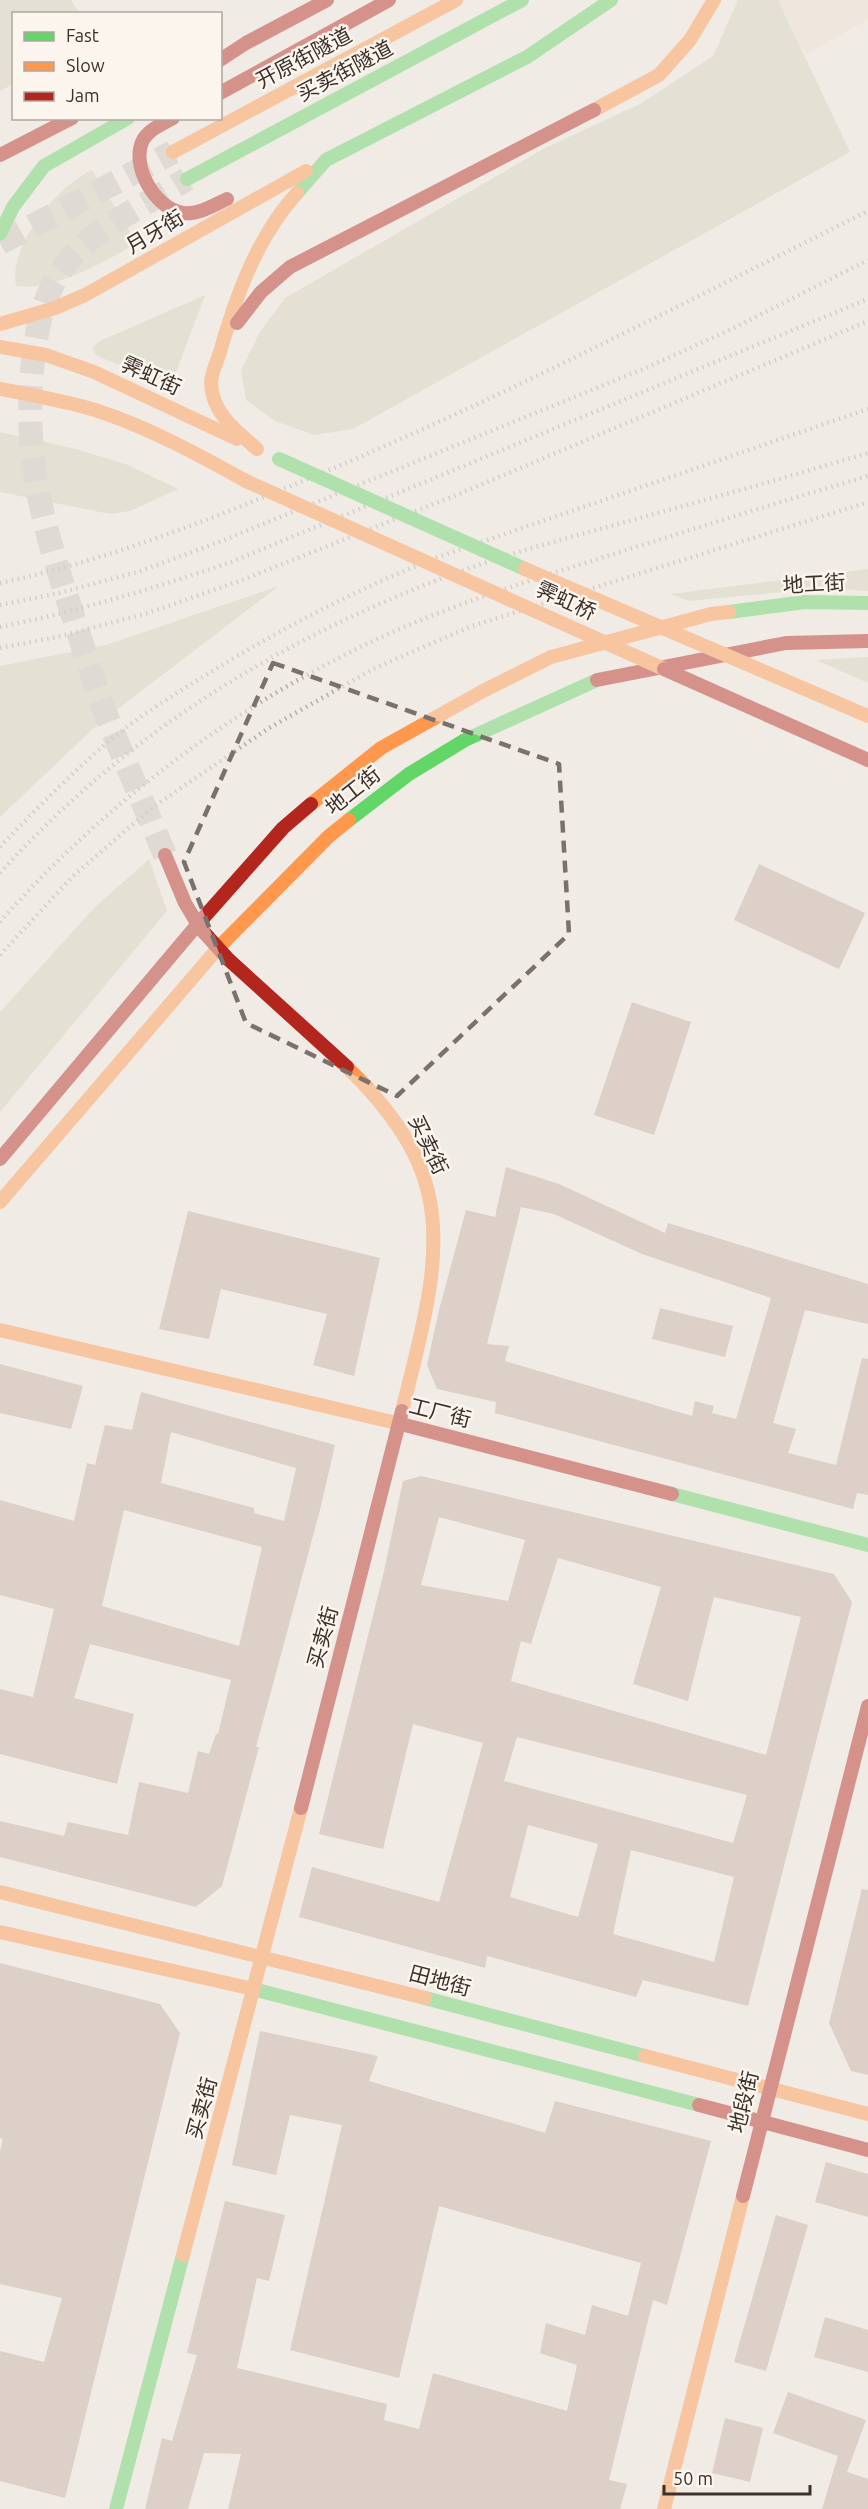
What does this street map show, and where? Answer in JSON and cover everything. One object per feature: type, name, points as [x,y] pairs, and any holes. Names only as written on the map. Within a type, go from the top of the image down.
[{"type":"main road","points":[[222,59],[246,43],[327,0]]},
{"type":"main road","points":[[222,92],[389,0]]},
{"type":"main road","name":"开原街隧道","points":[[173,152],[456,0]]},
{"type":"main road","name":"买卖街隧道","points":[[187,179],[522,0]]},
{"type":"main road","name":"月牙街","points":[[0,324],[55,308],[86,295],[326,160],[527,57],[611,0]]},
{"type":"main road","points":[[218,359],[252,301],[268,283],[290,267],[442,190],[659,75],[674,62],[696,33],[714,0]]},
{"type":"main road","points":[[222,52],[246,43]]},
{"type":"main road","points":[[0,155],[68,120]]},
{"type":"main road","points":[[0,234],[13,207],[44,166],[124,120]]},
{"type":"main road","points":[[170,120],[144,138],[138,155],[139,166],[155,195],[166,207],[176,212],[203,210],[255,186],[326,160]]},
{"type":"main road","name":"月牙街","points":[[257,449],[226,422],[218,409],[211,383],[231,312],[260,244],[278,213],[326,160]]},
{"type":"main road","name":"霁虹街","points":[[0,347],[43,354],[63,360],[138,392],[279,459]]},
{"type":"main road","points":[[13,377],[48,399]]},
{"type":"main road","points":[[0,389],[48,399]]},
{"type":"main road","name":"霁虹桥","points":[[48,399],[73,404],[132,424],[171,441],[246,481],[868,760]]},
{"type":"main road","name":"霁虹桥","points":[[279,459],[417,524],[868,716]]},
{"type":"main road","name":"地工街","points":[[0,1159],[197,925],[284,828],[381,748],[433,717],[551,657],[711,614],[805,602],[868,603]]},
{"type":"main road","name":"地工街","points":[[0,1202],[219,947],[329,836],[409,774],[474,735],[599,679],[786,644],[868,641]]},
{"type":"main road","name":"买卖街","points":[[116,2509],[255,1989],[400,1424],[434,1253],[428,1189],[418,1161],[405,1136],[368,1087],[197,925],[165,855]]},
{"type":"main road","name":"工厂街","points":[[0,1330],[400,1424],[868,1545]]},
{"type":"main road","name":"地段街","points":[[664,2509],[760,2123],[868,1706]]},
{"type":"main road","name":"田地街","points":[[0,1892],[262,1956],[868,2114]]},
{"type":"main road","points":[[0,1932],[255,1989],[868,2150]]},
{"type":"highlighted area","points":[[273,663],[559,764],[569,934],[397,1096],[246,1023],[184,862]]},
{"type":"green space","points":[[0,0],[71,0],[78,12],[12,12],[12,85],[0,91]]},
{"type":"green space","points":[[738,0],[778,0],[850,152],[353,429],[314,435],[275,421],[246,400],[241,370],[260,332],[285,298],[545,148],[640,104],[713,56]]},
{"type":"green space","points":[[92,170],[132,235],[135,244],[93,267],[61,280],[30,287],[16,286],[16,270],[27,235],[50,203],[64,189]]},
{"type":"green space","points":[[205,295],[171,386],[97,356],[92,349],[98,342]]},
{"type":"green space","points":[[0,432],[76,449],[128,465],[178,489],[130,511],[110,514],[0,492]]},
{"type":"green space","points":[[868,569],[868,591],[824,588],[689,601],[670,594]]},
{"type":"green space","points":[[279,586],[98,724],[0,817],[0,666],[106,645]]},
{"type":"green space","points":[[868,657],[868,683],[816,660]]},
{"type":"green space","points":[[149,859],[167,911],[0,1112],[0,1012],[94,908]]},
{"type":"shaded area","points":[[778,0],[868,0],[868,20],[805,55]]},
{"type":"building","points":[[759,864],[865,913],[839,969],[734,920]]},
{"type":"building","points":[[632,1002],[691,1022],[654,1135],[594,1115]]},
{"type":"building","points":[[506,1167],[559,1184],[665,1233],[668,1223],[868,1284],[868,1324],[805,1310],[773,1423],[796,1429],[788,1453],[836,1465],[862,1358],[868,1359],[868,1495],[857,1493],[853,1509],[495,1413],[496,1402],[437,1389],[427,1365],[466,1210],[495,1217]],"holes":[[[521,1207],[554,1214],[642,1254],[771,1298],[736,1419],[712,1413],[714,1406],[695,1401],[692,1416],[505,1361],[509,1346],[487,1344]]]},
{"type":"building","points":[[188,1211],[380,1258],[354,1376],[313,1365],[327,1314],[221,1289],[209,1339],[159,1329]]},
{"type":"building","points":[[660,1308],[733,1326],[725,1357],[652,1339]]},
{"type":"building","points":[[0,1364],[83,1386],[71,1429],[0,1413]]},
{"type":"building","points":[[141,1392],[335,1445],[222,1886],[196,1907],[0,1857],[0,1821],[64,1836],[68,1822],[128,1835],[139,1782],[188,1793],[198,1751],[209,1754],[216,1734],[218,1734],[231,1680],[90,1644],[74,1698],[134,1714],[117,1784],[0,1754],[0,1689],[33,1697],[54,1609],[0,1595],[0,1500],[74,1521],[87,1463],[95,1465],[105,1425],[132,1430]],"holes":[[[171,1432],[296,1468],[284,1521],[254,1513],[254,1508],[161,1483]],[[124,1510],[262,1547],[239,1646],[102,1606]]]},
{"type":"building","points":[[421,1476],[834,1574],[852,1602],[748,2006],[643,1980],[636,1997],[487,1956],[485,1968],[299,1917],[312,1867],[439,1902],[483,1743],[413,1724],[383,1849],[319,1834],[384,1571],[403,1481]],"holes":[[[439,1517],[525,1540],[508,1601],[421,1585]],[[558,1558],[661,1587],[633,1684],[688,1701],[714,1597],[801,1617],[766,1755],[511,1681],[521,1641],[531,1644]],[[517,1737],[747,1795],[733,1843],[504,1781]],[[528,1825],[598,1844],[578,1917],[510,1897]],[[631,1850],[734,1877],[714,1962],[613,1934]]]},
{"type":"building","points":[[862,1889],[868,1890],[868,2075],[851,2071],[829,2023]]},
{"type":"building","points":[[0,1963],[160,2004],[180,2033],[65,2498],[0,2481],[0,2351],[44,2362],[62,2298],[0,2284],[0,2152],[3,2139],[0,2138]]},
{"type":"building","points":[[260,2031],[378,2056],[369,2081],[545,2133],[555,2101],[711,2141],[667,2305],[653,2300],[609,2480],[627,2484],[620,2509],[228,2509],[241,2454],[204,2453],[188,2509],[145,2509],[162,2438],[172,2441],[197,2355],[187,2353],[225,2201],[285,2215],[269,2281],[257,2278],[237,2368],[387,2404],[384,2420],[419,2429],[433,2373],[567,2411],[577,2365],[540,2353],[546,2323],[585,2335],[592,2305],[628,2316],[641,2263],[439,2206],[399,2378],[290,2350],[342,2125],[290,2115],[276,2175],[232,2165]]},
{"type":"building","points":[[826,2162],[868,2174],[868,2217],[815,2202]]},
{"type":"building","points":[[776,2215],[808,2225],[766,2371],[734,2362]]},
{"type":"building","points":[[825,2317],[868,2330],[868,2372],[814,2357]]},
{"type":"building","points":[[788,2392],[866,2420],[847,2472],[868,2479],[868,2509],[822,2509],[838,2456],[773,2433]]},
{"type":"building","points":[[725,2418],[763,2428],[750,2482],[712,2473]]},
{"type":"tunnel","points":[[0,243],[173,152]]},
{"type":"tunnel","points":[[165,855],[102,705],[53,552],[44,520],[33,457],[30,424],[31,390],[34,353],[41,316],[54,281],[68,261],[79,249],[107,227],[187,179]]},
{"type":"railway","points":[[0,583],[80,563],[158,538],[272,494],[381,448],[522,383],[868,211]]},
{"type":"railway","points":[[0,605],[55,594],[138,572],[219,542],[648,367],[734,328],[868,260]]},
{"type":"railway","points":[[0,627],[117,598],[231,562],[868,299]]},
{"type":"railway","points":[[0,648],[57,637],[148,613],[242,580],[454,496],[868,321]]},
{"type":"railway","points":[[0,847],[75,772],[126,728],[165,700],[234,658],[319,611],[378,582],[438,557],[868,409]]},
{"type":"railway","points":[[0,873],[100,776],[154,734],[210,695],[268,660],[329,628],[391,599],[501,558],[868,453]]},
{"type":"railway","points":[[0,922],[86,834],[133,794],[233,720],[285,687],[340,657],[423,619],[506,588],[868,476]]},
{"type":"railway","points":[[0,955],[73,876],[153,807],[269,728],[375,668],[472,626],[868,502]]},
{"type":"traffic: fast","points":[[187,179],[522,0]]},
{"type":"traffic: fast","points":[[297,193],[326,160],[527,57],[611,0]]},
{"type":"traffic: fast","points":[[0,234],[13,207],[44,166],[124,120]]},
{"type":"traffic: fast","points":[[279,459],[525,569]]},
{"type":"traffic: fast","points":[[729,612],[805,602],[868,603]]},
{"type":"traffic: fast","points":[[349,820],[409,774],[465,740],[597,680]]},
{"type":"traffic: fast","points":[[672,1494],[868,1545]]},
{"type":"traffic: fast","points":[[249,1988],[699,2105]]},
{"type":"traffic: fast","points":[[425,1998],[645,2056]]},
{"type":"traffic: fast","points":[[116,2509],[183,2255]]},
{"type":"traffic: slow","points":[[173,152],[456,0]]},
{"type":"traffic: slow","points":[[594,110],[659,75],[690,40],[714,0]]},
{"type":"traffic: slow","points":[[0,324],[55,308],[85,295],[306,171]]},
{"type":"traffic: slow","points":[[257,449],[221,413],[212,394],[211,379],[249,268],[270,229],[297,193]]},
{"type":"traffic: slow","points":[[0,347],[46,355],[94,372],[237,439]]},
{"type":"traffic: slow","points":[[0,389],[95,410],[134,424],[246,481]]},
{"type":"traffic: slow","points":[[246,481],[664,669]]},
{"type":"traffic: slow","points":[[525,569],[868,716]]},
{"type":"traffic: slow","points":[[311,804],[381,748],[483,691],[551,657],[711,614],[729,612]]},
{"type":"traffic: slow","points":[[0,1202],[219,947],[329,836],[349,820]]},
{"type":"traffic: slow","points":[[347,1067],[397,1124],[416,1157],[428,1192],[433,1245],[431,1274],[422,1330],[402,1411]]},
{"type":"traffic: slow","points":[[0,1330],[401,1424]]},
{"type":"traffic: slow","points":[[183,2255],[301,1808]]},
{"type":"traffic: slow","points":[[0,1892],[425,1998]]},
{"type":"traffic: slow","points":[[0,1932],[249,1988]]},
{"type":"traffic: slow","points":[[645,2056],[868,2114]]},
{"type":"traffic: slow","points":[[664,2509],[743,2196]]},
{"type":"traffic: jam","points":[[222,59],[246,43],[327,0]]},
{"type":"traffic: jam","points":[[222,92],[389,0]]},
{"type":"traffic: jam","points":[[237,323],[261,292],[290,267],[594,110]]},
{"type":"traffic: jam","points":[[0,155],[68,120]]},
{"type":"traffic: jam","points":[[170,120],[146,136],[140,150],[143,173],[155,195],[173,210],[183,213],[200,211],[227,199]]},
{"type":"traffic: jam","points":[[597,680],[786,643],[868,641]]},
{"type":"traffic: jam","points":[[664,669],[868,760]]},
{"type":"traffic: jam","points":[[0,1159],[197,925],[283,828],[311,804]]},
{"type":"traffic: jam","points":[[165,855],[185,903],[200,928],[228,959],[347,1067]]},
{"type":"traffic: jam","points":[[301,1808],[402,1411]]},
{"type":"traffic: jam","points":[[401,1424],[672,1494]]},
{"type":"traffic: jam","points":[[743,2196],[868,1706]]},
{"type":"traffic: jam","points":[[699,2105],[868,2150]]}]
